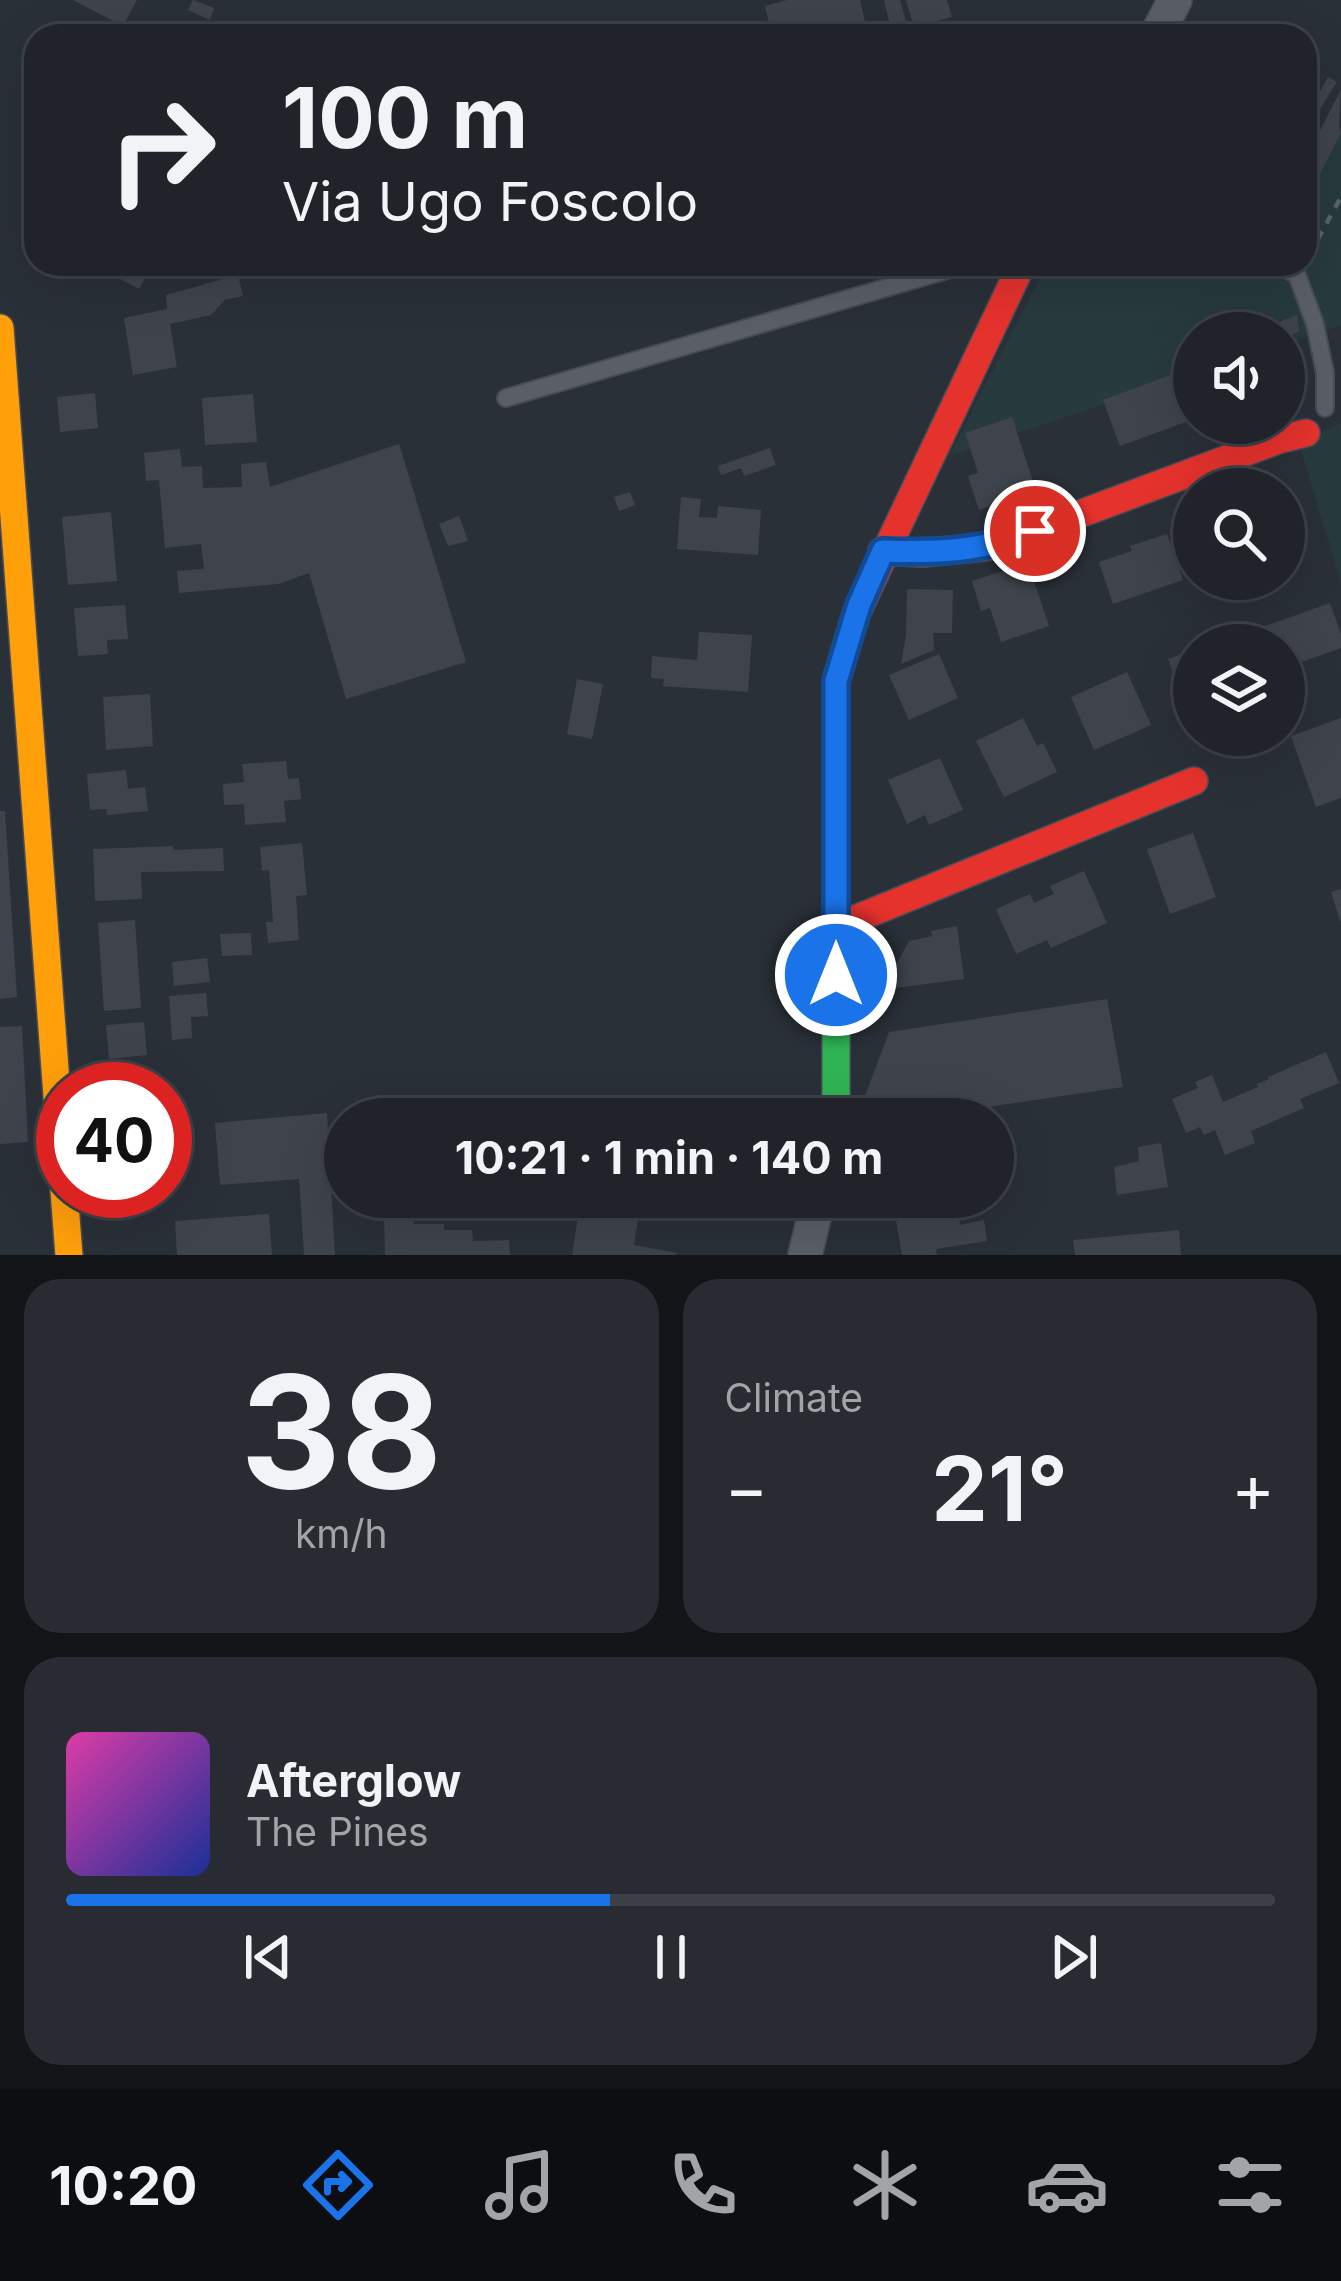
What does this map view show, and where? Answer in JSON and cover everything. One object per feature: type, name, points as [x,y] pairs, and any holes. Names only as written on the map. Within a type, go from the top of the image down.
[{"type":"street","points":[[836,1098],[836,681],[859,605],[883,551],[1016,276]]},
{"type":"street","points":[[0,328],[54,1062]]},
{"type":"street","points":[[883,551],[923,553],[994,546],[1306,433]]},
{"type":"street","points":[[836,927],[1194,781]]},
{"type":"street","points":[[66,1218],[69,1255]]},
{"type":"street","points":[[806,1255],[814,1218]]},
{"type":"lane","points":[[506,398],[927,276]]},
{"type":"lane","points":[[1297,276],[1315,324],[1325,408]]},
{"type":"path","points":[[1317,240],[1341,197]]},
{"type":"green space","points":[[1341,131],[1341,325],[1305,337],[1305,312],[1173,312],[1173,381],[949,456],[1041,276],[1317,276],[1317,169]]},
{"type":"green space","points":[[1341,423],[1341,582],[1299,444]]},
{"type":"building","points":[[73,0],[137,0],[124,24]]},
{"type":"building","points":[[193,0],[214,8],[210,20],[188,10]]},
{"type":"building","points":[[787,0],[860,0],[865,24],[769,24],[765,6]]},
{"type":"building","points":[[884,0],[900,0],[907,24],[890,24]]},
{"type":"building","points":[[906,0],[947,0],[952,17],[913,24]]},
{"type":"building","points":[[1328,77],[1337,82],[1318,112],[1317,97]]},
{"type":"building","points":[[1341,90],[1341,133],[1317,179],[1317,136]]},
{"type":"building","points":[[115,276],[146,276],[139,289]]},
{"type":"building","points":[[238,276],[243,296],[225,300],[211,315],[170,324],[177,367],[133,375],[124,318],[167,309],[166,295]]},
{"type":"building","points":[[1173,374],[1173,427],[1120,446],[1103,400]]},
{"type":"building","points":[[95,393],[98,428],[60,432],[57,397]]},
{"type":"building","points":[[253,394],[257,442],[205,445],[202,398]]},
{"type":"building","points":[[1012,417],[1036,491],[979,510],[968,476],[978,473],[965,433]]},
{"type":"building","points":[[399,444],[466,662],[346,699],[309,573],[278,584],[179,593],[177,571],[204,569],[201,544],[165,548],[159,480],[146,481],[144,453],[180,449],[182,467],[202,466],[203,488],[242,487],[241,464],[266,462],[270,487]]},
{"type":"building","points":[[770,448],[776,465],[744,476],[741,468],[721,475],[718,466]]},
{"type":"building","points":[[630,492],[635,505],[619,511],[614,497]]},
{"type":"building","points":[[681,497],[701,499],[699,517],[717,518],[718,506],[761,510],[758,555],[677,549]]},
{"type":"building","points":[[111,512],[117,581],[68,585],[62,517]]},
{"type":"building","points":[[459,516],[468,541],[448,546],[439,524]]},
{"type":"building","points":[[1167,534],[1173,551],[1173,583],[1113,604],[1099,562],[1132,551],[1130,546]]},
{"type":"building","points":[[1028,563],[1049,626],[1001,642],[990,608],[981,611],[972,581]]},
{"type":"building","points":[[907,589],[953,590],[952,633],[933,633],[934,650],[901,664],[906,636]]},
{"type":"building","points":[[1330,603],[1341,648],[1305,661],[1305,624],[1270,624]]},
{"type":"building","points":[[125,605],[128,639],[107,640],[108,654],[78,656],[74,608]]},
{"type":"building","points":[[699,632],[752,635],[748,692],[663,686],[664,679],[651,678],[652,656],[697,660]]},
{"type":"building","points":[[939,654],[958,698],[909,720],[889,675]]},
{"type":"building","points":[[1127,672],[1151,725],[1094,750],[1071,697]]},
{"type":"building","points":[[577,679],[603,684],[592,739],[567,734]]},
{"type":"building","points":[[150,694],[153,746],[106,750],[103,697]]},
{"type":"building","points":[[1023,718],[1037,746],[1043,743],[1057,772],[1004,797],[976,741]]},
{"type":"building","points":[[1341,718],[1341,798],[1316,807],[1298,756],[1305,756],[1305,731]]},
{"type":"building","points":[[940,758],[963,810],[929,825],[925,815],[907,824],[888,780]]},
{"type":"building","points":[[286,761],[288,779],[299,778],[301,799],[284,801],[286,822],[245,825],[244,804],[224,805],[223,784],[244,782],[242,764]]},
{"type":"building","points":[[126,770],[128,789],[145,787],[148,811],[107,815],[106,809],[90,810],[87,774]]},
{"type":"building","points":[[0,811],[5,811],[17,997],[0,999]]},
{"type":"building","points":[[1193,833],[1216,897],[1170,914],[1147,849]]},
{"type":"building","points":[[302,843],[307,895],[296,896],[299,940],[268,943],[266,922],[273,922],[269,870],[262,871],[260,847]]},
{"type":"building","points":[[173,846],[174,850],[223,848],[224,871],[141,872],[142,899],[95,901],[93,849]]},
{"type":"building","points":[[1084,871],[1107,923],[1051,948],[1047,940],[1016,954],[996,909],[1030,894],[1034,903],[1054,894],[1050,886]]},
{"type":"building","points":[[1341,889],[1341,921],[1340,921],[1331,892]]},
{"type":"building","points":[[135,920],[141,1008],[104,1011],[98,923]]},
{"type":"building","points":[[957,926],[964,979],[880,990],[875,965],[897,963],[909,941]]},
{"type":"building","points":[[251,933],[252,955],[222,956],[220,934]]},
{"type":"building","points":[[207,958],[210,982],[174,986],[172,962]]},
{"type":"building","points":[[206,993],[208,1016],[191,1017],[192,1038],[172,1040],[169,996]]},
{"type":"building","points":[[1107,999],[1123,1087],[1014,1103],[1014,1098],[865,1096],[889,1032]]},
{"type":"building","points":[[144,1022],[147,1055],[109,1059],[106,1025]]},
{"type":"building","points":[[22,1026],[28,1142],[0,1144],[0,1027]]},
{"type":"building","points":[[1326,1052],[1339,1083],[1300,1099],[1304,1108],[1251,1131],[1255,1143],[1225,1155],[1215,1130],[1204,1135],[1200,1127],[1186,1133],[1172,1099],[1198,1088],[1195,1082],[1212,1075],[1223,1102]]},
{"type":"building","points":[[324,1113],[324,1218],[333,1218],[335,1255],[304,1255],[299,1179],[220,1185],[215,1123]]},
{"type":"building","points":[[1161,1143],[1168,1187],[1117,1195],[1114,1167],[1139,1161],[1138,1147]]},
{"type":"building","points":[[269,1214],[272,1255],[177,1255],[175,1221]]},
{"type":"building","points":[[384,1218],[413,1218],[414,1224],[472,1230],[473,1241],[509,1240],[510,1255],[385,1255]]},
{"type":"building","points":[[578,1218],[638,1220],[634,1245],[677,1253],[676,1255],[572,1255]]},
{"type":"building","points":[[896,1218],[959,1218],[960,1225],[984,1220],[987,1241],[936,1249],[937,1255],[902,1255]]},
{"type":"building","points":[[1179,1230],[1181,1255],[1075,1255],[1073,1240]]},
{"type":"traffic: fast","points":[[836,1098],[836,681],[856,614]]},
{"type":"traffic: slow","points":[[0,328],[54,1062]]},
{"type":"traffic: slow","points":[[66,1218],[69,1255]]},
{"type":"traffic: jam","points":[[856,614],[1016,276]]},
{"type":"traffic: jam","points":[[882,551],[923,553],[994,546],[1306,433]]},
{"type":"traffic: jam","points":[[836,927],[1194,781]]},
{"type":"route","points":[[836,975],[836,681],[859,605],[883,551],[923,553],[994,546],[1035,531]]}]
